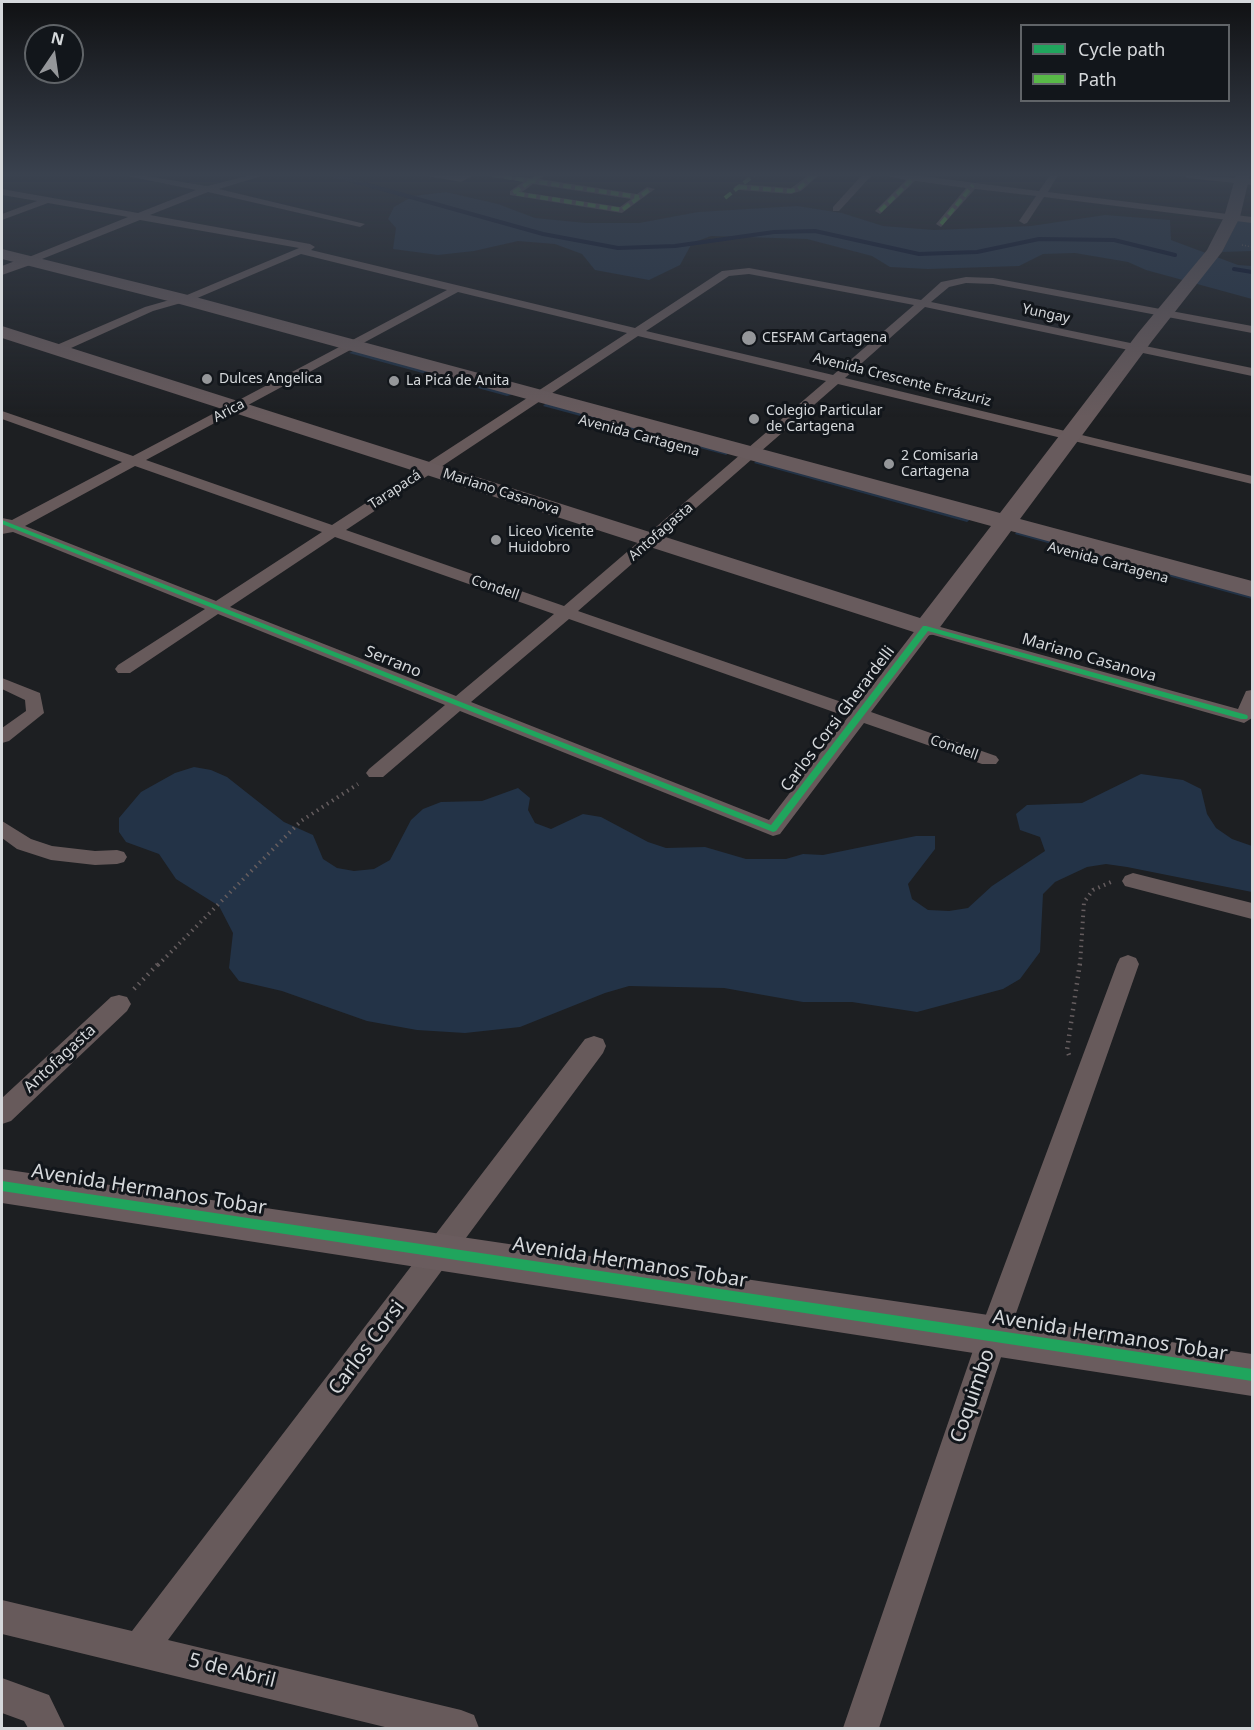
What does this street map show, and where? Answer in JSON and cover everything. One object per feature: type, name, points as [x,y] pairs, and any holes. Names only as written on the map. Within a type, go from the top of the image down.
[{"type":"main road","name":"Avenida Cartagena","points":[[8,256],[57,273],[173,301],[1001,528],[1252,602]]},
{"type":"main road","name":"Carlos Corsi Gherardelli","points":[[926,628],[1137,348],[1211,256]]},
{"type":"main road","name":"Mariano Casanova","points":[[2,332],[926,628]]},
{"type":"main road","name":"Avenida Cartagena","points":[[1001,528],[1252,589]]},
{"type":"street","points":[[2,271],[41,256]]},
{"type":"street","points":[[56,350],[288,256]]},
{"type":"street","name":"Avenida Crescente Errázuriz","points":[[330,256],[456,289],[1252,480]]},
{"type":"street","name":"Yungay","points":[[726,273],[749,271],[921,303],[1252,372]]},
{"type":"street","name":"Tarapacá","points":[[124,669],[726,273]]},
{"type":"street","name":"Antofagasta","points":[[376,773],[652,540],[941,287],[961,280],[993,281],[1166,313]]},
{"type":"street","name":"Arica","points":[[5,527],[134,461],[456,289]]},
{"type":"street","points":[[1166,313],[1252,329]]},
{"type":"street","name":"Condell","points":[[2,415],[989,760]]},
{"type":"street","name":"Serrano","points":[[5,527],[217,608],[773,829]]},
{"type":"street","name":"Carlos Corsi Gherardelli","points":[[773,829],[926,628]]},
{"type":"street","name":"Mariano Casanova","points":[[926,628],[1248,722]]},
{"type":"street","points":[[2,683],[34,697],[35,713],[2,737]]},
{"type":"street","points":[[1248,722],[1252,695]]},
{"type":"street","points":[[2,828],[24,844],[51,853],[87,858],[117,856]]},
{"type":"street","points":[[1133,881],[1252,911]]},
{"type":"street","name":"Coquimbo","points":[[861,1728],[993,1336],[1128,963]]},
{"type":"street","name":"Antofagasta","points":[[2,1113],[119,1004]]},
{"type":"street","name":"Carlos Corsi","points":[[140,1648],[594,1046]]},
{"type":"street","name":"Avenida Hermanos Tobar","points":[[2,1186],[1252,1375]]},
{"type":"street","name":"5 de Abril","points":[[2,1617],[140,1648],[461,1728]]},
{"type":"street","points":[[2,1696],[36,1708],[47,1728]]},
{"type":"path","points":[[119,1004],[301,821],[330,800],[376,773]]},
{"type":"path","points":[[1082,1088],[1067,1050],[1079,985],[1083,902],[1100,885],[1133,881]]},
{"type":"shaded area","points":[[583,256],[685,256],[680,265],[649,280],[595,270]]},
{"type":"shaded area","points":[[872,256],[1040,256],[1019,266],[928,269],[890,267]]},
{"type":"shaded area","points":[[1091,256],[1213,256],[1238,265],[1252,266],[1252,299],[1146,270],[1128,262]]},
{"type":"shaded area","points":[[355,350],[514,394],[507,396],[349,353]]},
{"type":"shaded area","points":[[547,402],[731,452],[726,455],[543,406]]},
{"type":"shaded area","points":[[757,460],[973,517],[967,522],[754,463]]},
{"type":"shaded area","points":[[1018,529],[1252,593],[1252,599],[1015,534]]},
{"type":"shaded area","points":[[194,767],[211,770],[227,777],[284,822],[313,835],[323,859],[337,868],[354,871],[374,869],[390,860],[411,820],[423,809],[441,802],[482,801],[518,788],[530,798],[528,810],[535,823],[551,829],[583,814],[601,817],[648,842],[666,848],[705,847],[746,859],[786,859],[803,854],[823,855],[916,836],[935,836],[935,849],[908,884],[912,899],[928,910],[949,911],[968,908],[992,886],[1045,851],[1040,837],[1020,830],[1016,814],[1027,805],[1082,803],[1141,774],[1183,780],[1201,789],[1207,814],[1216,828],[1232,839],[1252,846],[1252,892],[1127,867],[1106,864],[1087,867],[1055,882],[1043,894],[1040,952],[1020,979],[1003,989],[917,1012],[852,1002],[803,1002],[724,988],[629,986],[605,993],[520,1027],[465,1033],[417,1030],[367,1021],[282,991],[239,981],[229,968],[233,933],[219,906],[176,879],[159,854],[126,842],[119,832],[119,818],[141,792],[175,773]]},
{"type":"waterway","points":[[1234,269],[1252,272]]},
{"type":"cycle path","points":[[2,522],[773,829],[926,628],[1244,717]]},
{"type":"cycle path","points":[[2,1186],[1252,1375]]},
{"type":"place","name":"CESFAM Cartagena","points":[[749,338]]},
{"type":"place","name":"Dulces Angelica","points":[[207,379]]},
{"type":"place","name":"La Picá de Anita","points":[[394,381]]},
{"type":"place","name":"Colegio Particular de Cartagena","points":[[754,419]]},
{"type":"place","name":"2 Comisaria Cartagena","points":[[889,464]]},
{"type":"place","name":"Liceo Vicente Huidobro","points":[[496,540]]}]
